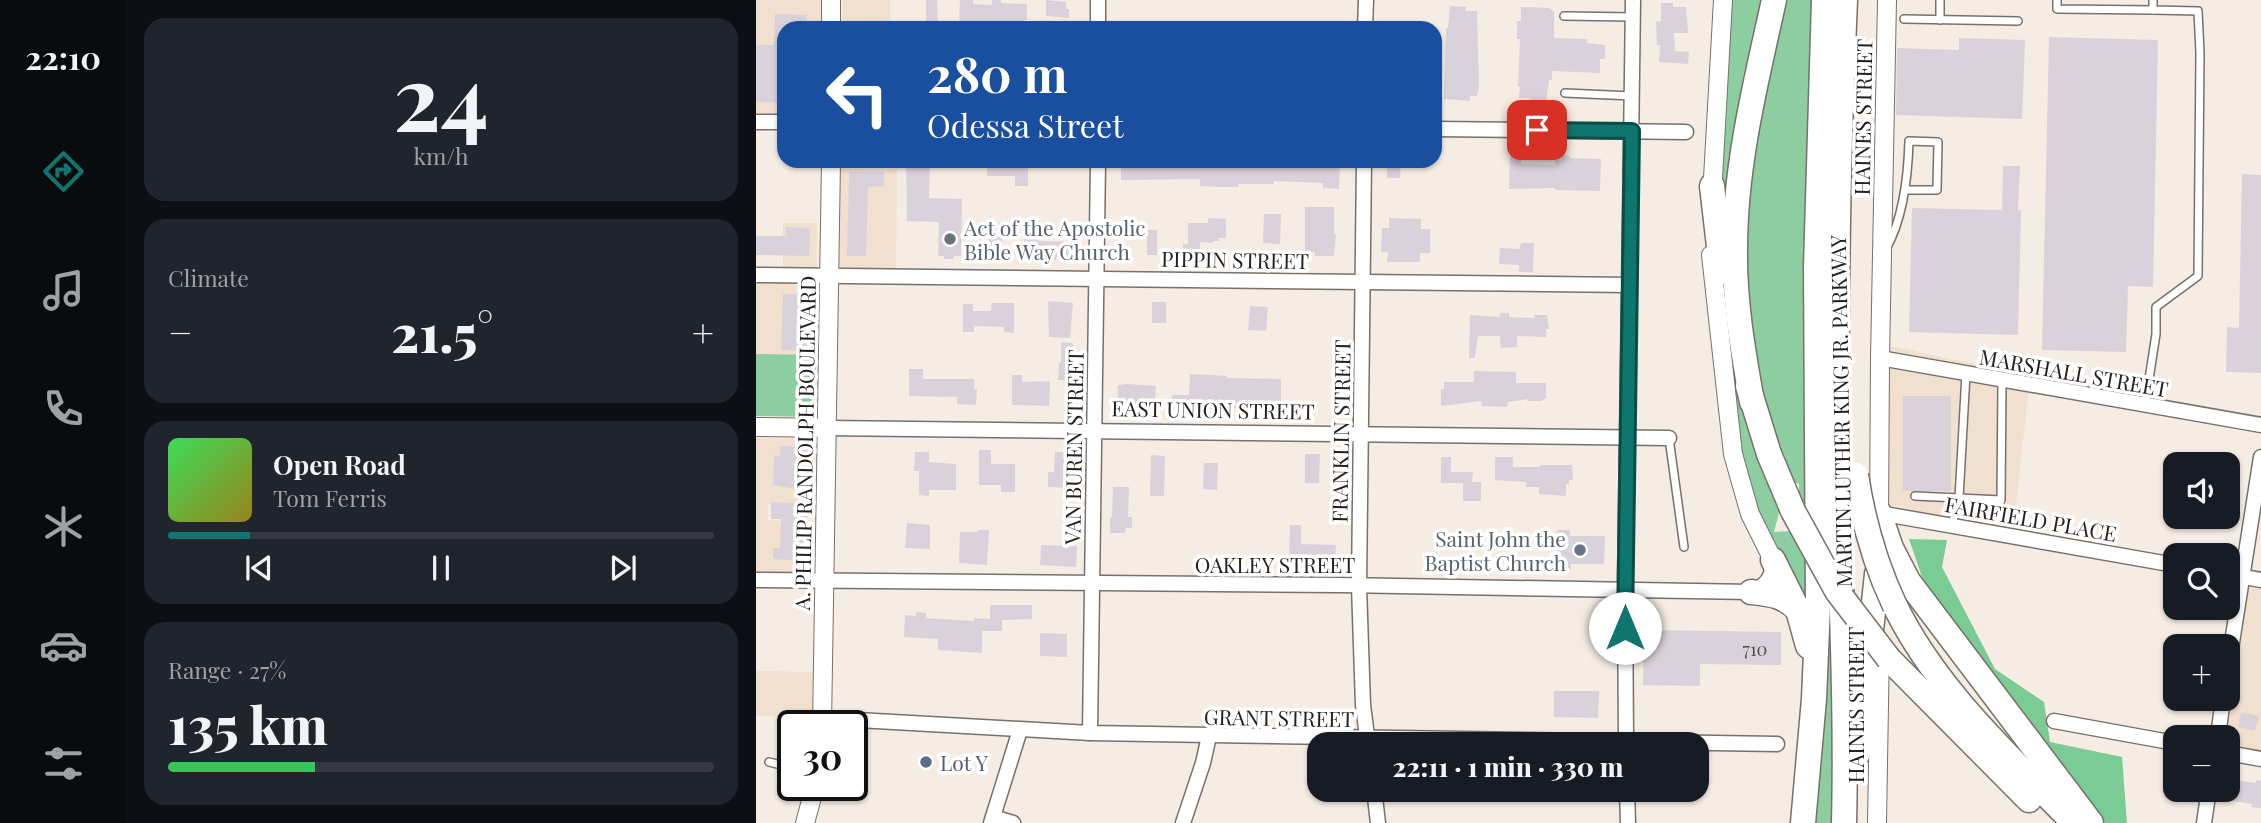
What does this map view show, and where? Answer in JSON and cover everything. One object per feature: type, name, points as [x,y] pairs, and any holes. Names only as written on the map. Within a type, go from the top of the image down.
[{"type":"highway","points":[[1752,402],[1740,332],[1735,245],[1738,190],[1748,122],[1774,0]]},
{"type":"highway","name":"MARTIN LUTHER KING JR. PARKWAY","points":[[1807,784],[1814,699],[1818,568],[1817,213],[1824,0]]},
{"type":"highway","name":"MARTIN LUTHER KING JR. PARKWAY","points":[[1844,823],[1844,650],[1836,329],[1845,0]]},
{"type":"highway","points":[[1852,0],[1852,410],[1856,475],[1868,535],[1895,606],[1915,643],[1942,681],[2074,823]]},
{"type":"highway","points":[[1712,186],[1724,285],[1734,336],[1752,402],[1793,511],[1837,591],[1889,659],[2052,823]]},
{"type":"highway","points":[[1879,513],[1891,548],[1908,581],[2091,823]]},
{"type":"highway","points":[[1773,560],[1798,610],[1807,640],[1814,699]]},
{"type":"highway","points":[[1849,823],[1877,575]]},
{"type":"highway","points":[[1751,592],[1781,596],[1798,610]]},
{"type":"highway","points":[[1797,823],[1807,784]]},
{"type":"highway","points":[[1803,823],[1807,784]]},
{"type":"street","points":[[831,0],[831,21]]},
{"type":"street","points":[[1098,0],[1098,21]]},
{"type":"street","points":[[1366,0],[1366,21]]},
{"type":"street","points":[[1625,732],[1633,0]]},
{"type":"street","points":[[1723,0],[1712,186],[1712,275],[1733,454],[1743,495],[1773,560],[1769,580],[1751,592]]},
{"type":"street","name":"HAINES STREET","points":[[1877,823],[1881,669],[1877,575],[1887,0]]},
{"type":"street","points":[[756,122],[777,122]]},
{"type":"street","points":[[1442,129],[1686,132]]},
{"type":"street","name":"A. PHILIP RANDOLPH BOULEVARD","points":[[822,710],[831,168]]},
{"type":"street","name":"VAN BUREN STREET","points":[[1090,733],[1098,168]]},
{"type":"street","name":"FRANKLIN STREET","points":[[1364,168],[1359,586],[1363,705],[1367,732]]},
{"type":"street","name":"PIPPIN STREET","points":[[756,275],[1630,285]]},
{"type":"street","name":"MARSHALL STREET","points":[[1880,358],[2261,425]]},
{"type":"street","name":"EAST UNION STREET","points":[[756,427],[1669,438]]},
{"type":"street","points":[[2240,552],[2261,457]]},
{"type":"street","name":"FAIRFIELD PLACE","points":[[1879,513],[2163,563]]},
{"type":"street","points":[[2240,576],[2261,580]]},
{"type":"street","name":"OAKLEY STREET","points":[[756,580],[1751,592]]},
{"type":"street","points":[[2054,721],[2163,741]]},
{"type":"street","name":"GRANT STREET","points":[[868,722],[922,722],[1020,730],[1307,740]]},
{"type":"street","points":[[1013,823],[992,820],[1020,730]]},
{"type":"street","points":[[1183,823],[1209,736]]},
{"type":"street","name":"GRANT STREET","points":[[1709,744],[1777,744]]},
{"type":"street","points":[[2240,755],[2261,759]]},
{"type":"street","points":[[805,823],[811,801]]},
{"type":"street","points":[[1376,802],[1378,823]]},
{"type":"street","points":[[1627,802],[1628,823]]},
{"type":"street","points":[[2204,823],[2207,802]]},
{"type":"lane","points":[[1940,0],[1940,20]]},
{"type":"lane","points":[[2057,0],[2057,9],[2198,11],[2199,276],[2156,307],[2145,406]]},
{"type":"lane","points":[[2153,0],[2153,10]]},
{"type":"lane","points":[[1564,16],[1633,17]]},
{"type":"lane","points":[[1903,19],[2018,21]]},
{"type":"lane","points":[[1565,93],[1632,96]]},
{"type":"lane","points":[[1881,257],[1894,234],[1906,190],[1909,141],[1938,142],[1937,190],[1906,190]]},
{"type":"lane","points":[[1952,525],[1959,498],[1966,374]]},
{"type":"lane","points":[[1914,496],[2001,500],[2002,381]]},
{"type":"lane","points":[[1669,438],[1684,547]]},
{"type":"lane","points":[[769,762],[777,764]]},
{"type":"shaded area","points":[[756,0],[821,0],[820,21],[777,21],[777,128],[756,127]]},
{"type":"shaded area","points":[[843,0],[890,0],[890,21],[842,21]]},
{"type":"shaded area","points":[[841,169],[897,170],[896,269],[839,267]]},
{"type":"shaded area","points":[[783,223],[817,223],[816,355],[756,354],[756,280],[783,281]]},
{"type":"shaded area","points":[[1886,345],[2035,377],[2028,395],[2013,532],[1883,503]]},
{"type":"shaded area","points":[[756,438],[805,439],[814,444],[815,505],[768,504],[768,520],[815,523],[814,575],[756,574]]},
{"type":"shaded area","points":[[2249,570],[2261,573],[2261,752],[2240,748],[2240,725],[2224,725],[2226,711],[2240,711],[2239,634]]},
{"type":"shaded area","points":[[756,671],[813,672],[812,710],[777,710],[777,716],[756,716]]},
{"type":"green space","points":[[1727,0],[1763,0],[1733,132],[1724,204],[1721,160]]},
{"type":"green space","points":[[1781,0],[1813,0],[1806,601],[1747,498],[1729,349],[1740,395],[1781,512],[1774,532],[1790,531],[1799,507],[1799,484],[1786,478],[1760,404],[1740,221]]},
{"type":"green space","points":[[756,354],[816,355],[815,417],[756,416]]},
{"type":"green space","points":[[1909,539],[1947,540],[1942,567],[1995,669],[2044,702],[2050,742],[2122,757],[2127,823],[2105,823],[1985,670],[1922,577]]},
{"type":"green space","points":[[1827,594],[1835,607],[1838,742],[1832,823],[1810,823]]},
{"type":"building","points":[[926,0],[937,0],[938,21],[926,21]]},
{"type":"building","points":[[960,0],[973,0],[973,4],[992,5],[992,0],[1001,0],[1001,3],[1027,4],[1027,20],[959,21]]},
{"type":"building","points":[[1046,0],[1066,2],[1069,18],[1046,16]]},
{"type":"building","points":[[1661,3],[1686,7],[1688,33],[1674,33],[1675,51],[1689,52],[1688,64],[1659,62],[1660,45],[1657,45],[1656,22],[1661,21]]},
{"type":"building","points":[[1450,6],[1477,11],[1479,88],[1477,96],[1470,96],[1470,101],[1444,99],[1446,28]]},
{"type":"building","points":[[1521,7],[1549,8],[1554,12],[1554,38],[1587,39],[1587,43],[1605,45],[1605,59],[1600,59],[1600,73],[1552,71],[1546,102],[1531,102],[1531,98],[1519,98],[1520,39],[1517,39],[1517,21],[1521,21]]},
{"type":"building","points":[[775,14],[807,15],[807,21],[777,21],[777,103],[756,102],[756,45],[774,45]]},
{"type":"building","points":[[2049,37],[2158,40],[2153,287],[2128,286],[2126,352],[2042,350]]},
{"type":"building","points":[[1959,38],[2025,40],[2022,119],[1896,115],[1897,48],[1959,50]]},
{"type":"building","points":[[1562,155],[1570,158],[1601,159],[1600,191],[1509,189],[1510,156],[1521,157],[1521,164],[1555,165],[1555,159],[1561,159]]},
{"type":"building","points":[[2003,166],[2020,166],[2018,335],[1909,332],[1912,208],[2002,210]]},
{"type":"building","name":"Act of the Apostolic Bible Way Church","points":[[906,168],[930,168],[929,198],[962,199],[961,256],[944,259],[944,256],[938,256],[939,222],[907,221]]},
{"type":"building","points":[[988,168],[1028,168],[1028,186],[1015,186],[1015,176],[987,176]]},
{"type":"building","points":[[1121,168],[1340,168],[1339,189],[1323,188],[1323,183],[1274,181],[1274,184],[1215,187],[1200,186],[1200,179],[1121,180]]},
{"type":"building","points":[[1387,168],[1401,168],[1400,178],[1387,178]]},
{"type":"building","points":[[849,172],[884,172],[884,186],[868,187],[866,256],[847,256]]},
{"type":"building","points":[[2242,174],[2261,175],[2261,373],[2226,372],[2227,327],[2239,328]]},
{"type":"building","points":[[1305,207],[1334,207],[1334,256],[1315,256],[1315,252],[1305,252]]},
{"type":"building","points":[[1264,214],[1281,214],[1280,244],[1263,243]]},
{"type":"building","points":[[1208,218],[1226,219],[1226,238],[1218,238],[1219,241],[1213,243],[1200,242],[1200,257],[1183,257],[1183,244],[1188,244],[1188,223],[1208,223]]},
{"type":"building","points":[[1389,218],[1421,219],[1421,229],[1430,229],[1430,253],[1420,253],[1420,262],[1387,262],[1388,252],[1381,252],[1382,228],[1389,228]]},
{"type":"building","points":[[1025,222],[1039,222],[1038,241],[1076,242],[1075,257],[1056,257],[1056,260],[1024,258]]},
{"type":"building","points":[[989,223],[1003,223],[1002,258],[988,258]]},
{"type":"building","points":[[786,227],[810,228],[809,256],[756,255],[756,236],[786,236]]},
{"type":"building","points":[[1147,230],[1157,230],[1157,255],[1147,255]]},
{"type":"building","points":[[1521,243],[1534,243],[1533,272],[1519,272],[1519,265],[1499,264],[1500,248],[1519,249]]},
{"type":"building","points":[[783,294],[810,295],[809,351],[781,350]]},
{"type":"building","points":[[1048,301],[1073,303],[1070,338],[1049,337]]},
{"type":"building","points":[[1152,302],[1166,302],[1166,323],[1152,323]]},
{"type":"building","points":[[992,303],[1014,303],[1014,333],[1004,332],[1004,327],[974,326],[974,332],[963,332],[963,304],[973,304],[973,311],[991,311]]},
{"type":"building","points":[[1250,306],[1268,307],[1266,331],[1248,330]]},
{"type":"building","points":[[1500,313],[1509,313],[1509,317],[1534,318],[1534,315],[1547,315],[1549,329],[1546,329],[1546,337],[1517,336],[1517,347],[1501,348],[1500,336],[1478,336],[1475,358],[1469,358],[1470,315],[1500,317]]},
{"type":"building","points":[[1061,342],[1073,343],[1072,381],[1058,380]]},
{"type":"building","points":[[909,369],[923,369],[923,379],[974,379],[974,389],[977,389],[976,405],[957,404],[957,397],[909,396]]},
{"type":"building","points":[[1474,371],[1516,372],[1516,383],[1546,383],[1546,398],[1541,401],[1527,399],[1508,402],[1507,407],[1482,406],[1481,401],[1441,406],[1441,389],[1444,389],[1444,382],[1474,382]]},
{"type":"building","points":[[1190,374],[1281,379],[1281,411],[1270,410],[1270,405],[1240,405],[1240,408],[1214,409],[1172,408],[1172,395],[1189,395]]},
{"type":"building","points":[[1012,375],[1022,375],[1022,382],[1050,381],[1049,406],[1012,405]]},
{"type":"building","points":[[1118,385],[1156,386],[1155,402],[1141,401],[1138,405],[1131,405],[1131,413],[1117,412]]},
{"type":"building","points":[[1903,396],[1951,396],[1951,491],[1903,491]]},
{"type":"building","points":[[780,446],[808,447],[807,491],[773,485],[774,455],[780,456]]},
{"type":"building","points":[[979,450],[991,450],[991,464],[1015,464],[1015,492],[1001,492],[1001,485],[979,485]]},
{"type":"building","points":[[915,452],[929,452],[929,462],[956,464],[956,490],[929,490],[929,496],[919,495],[919,471],[914,471]]},
{"type":"building","points":[[1055,452],[1078,452],[1078,488],[1048,487],[1048,472],[1054,472]]},
{"type":"building","points":[[1305,454],[1320,454],[1319,483],[1305,483]]},
{"type":"building","points":[[1151,455],[1165,456],[1164,496],[1150,496]]},
{"type":"building","points":[[1441,457],[1451,457],[1451,472],[1473,472],[1472,482],[1481,482],[1481,501],[1463,501],[1463,483],[1441,483]]},
{"type":"building","points":[[1495,457],[1513,457],[1513,467],[1572,465],[1573,480],[1566,484],[1566,496],[1539,494],[1539,487],[1526,487],[1526,482],[1495,480]]},
{"type":"building","points":[[1204,463],[1218,463],[1217,490],[1203,489]]},
{"type":"building","points":[[1113,487],[1129,487],[1128,517],[1132,517],[1132,528],[1126,528],[1125,533],[1110,533]]},
{"type":"building","points":[[771,502],[807,504],[806,558],[803,561],[773,559],[773,548],[780,548],[781,519],[771,519]]},
{"type":"building","points":[[907,523],[930,525],[930,549],[905,548]]},
{"type":"building","points":[[1290,525],[1301,525],[1301,544],[1336,545],[1335,563],[1289,562]]},
{"type":"building","points":[[989,530],[987,565],[959,563],[960,532]]},
{"type":"building","name":"Saint John the Baptist Church","points":[[1557,530],[1570,530],[1570,536],[1605,536],[1604,564],[1571,564],[1571,569],[1557,569]]},
{"type":"building","points":[[1041,545],[1077,546],[1076,567],[1040,565]]},
{"type":"building","points":[[990,605],[1032,605],[1032,619],[1002,620],[1002,631],[982,631],[982,653],[938,650],[938,639],[904,637],[905,615],[916,616],[916,612],[926,613],[926,618],[974,621],[974,618],[990,619]]},
{"type":"building","points":[[1644,630],[1781,632],[1781,665],[1700,664],[1700,686],[1643,685]]},
{"type":"building","points":[[1040,633],[1067,634],[1067,657],[1040,656]]},
{"type":"building","points":[[1554,691],[1599,691],[1598,718],[1554,717]]},
{"type":"building","points":[[2241,712],[2259,716],[2255,731],[2238,725]]},
{"type":"building","points":[[2240,781],[2261,781],[2261,808],[2251,807],[2252,804],[2238,802]]},
{"type":"place","name":"Act of the Apostolic Bible Way Church","points":[[950,239]]},
{"type":"place","name":"Saint John the Baptist Church","points":[[1580,550]]},
{"type":"place","name":"Lot Y","points":[[926,762]]},
{"type":"route","points":[[1537,130],[1632,131],[1625,628]]}]
